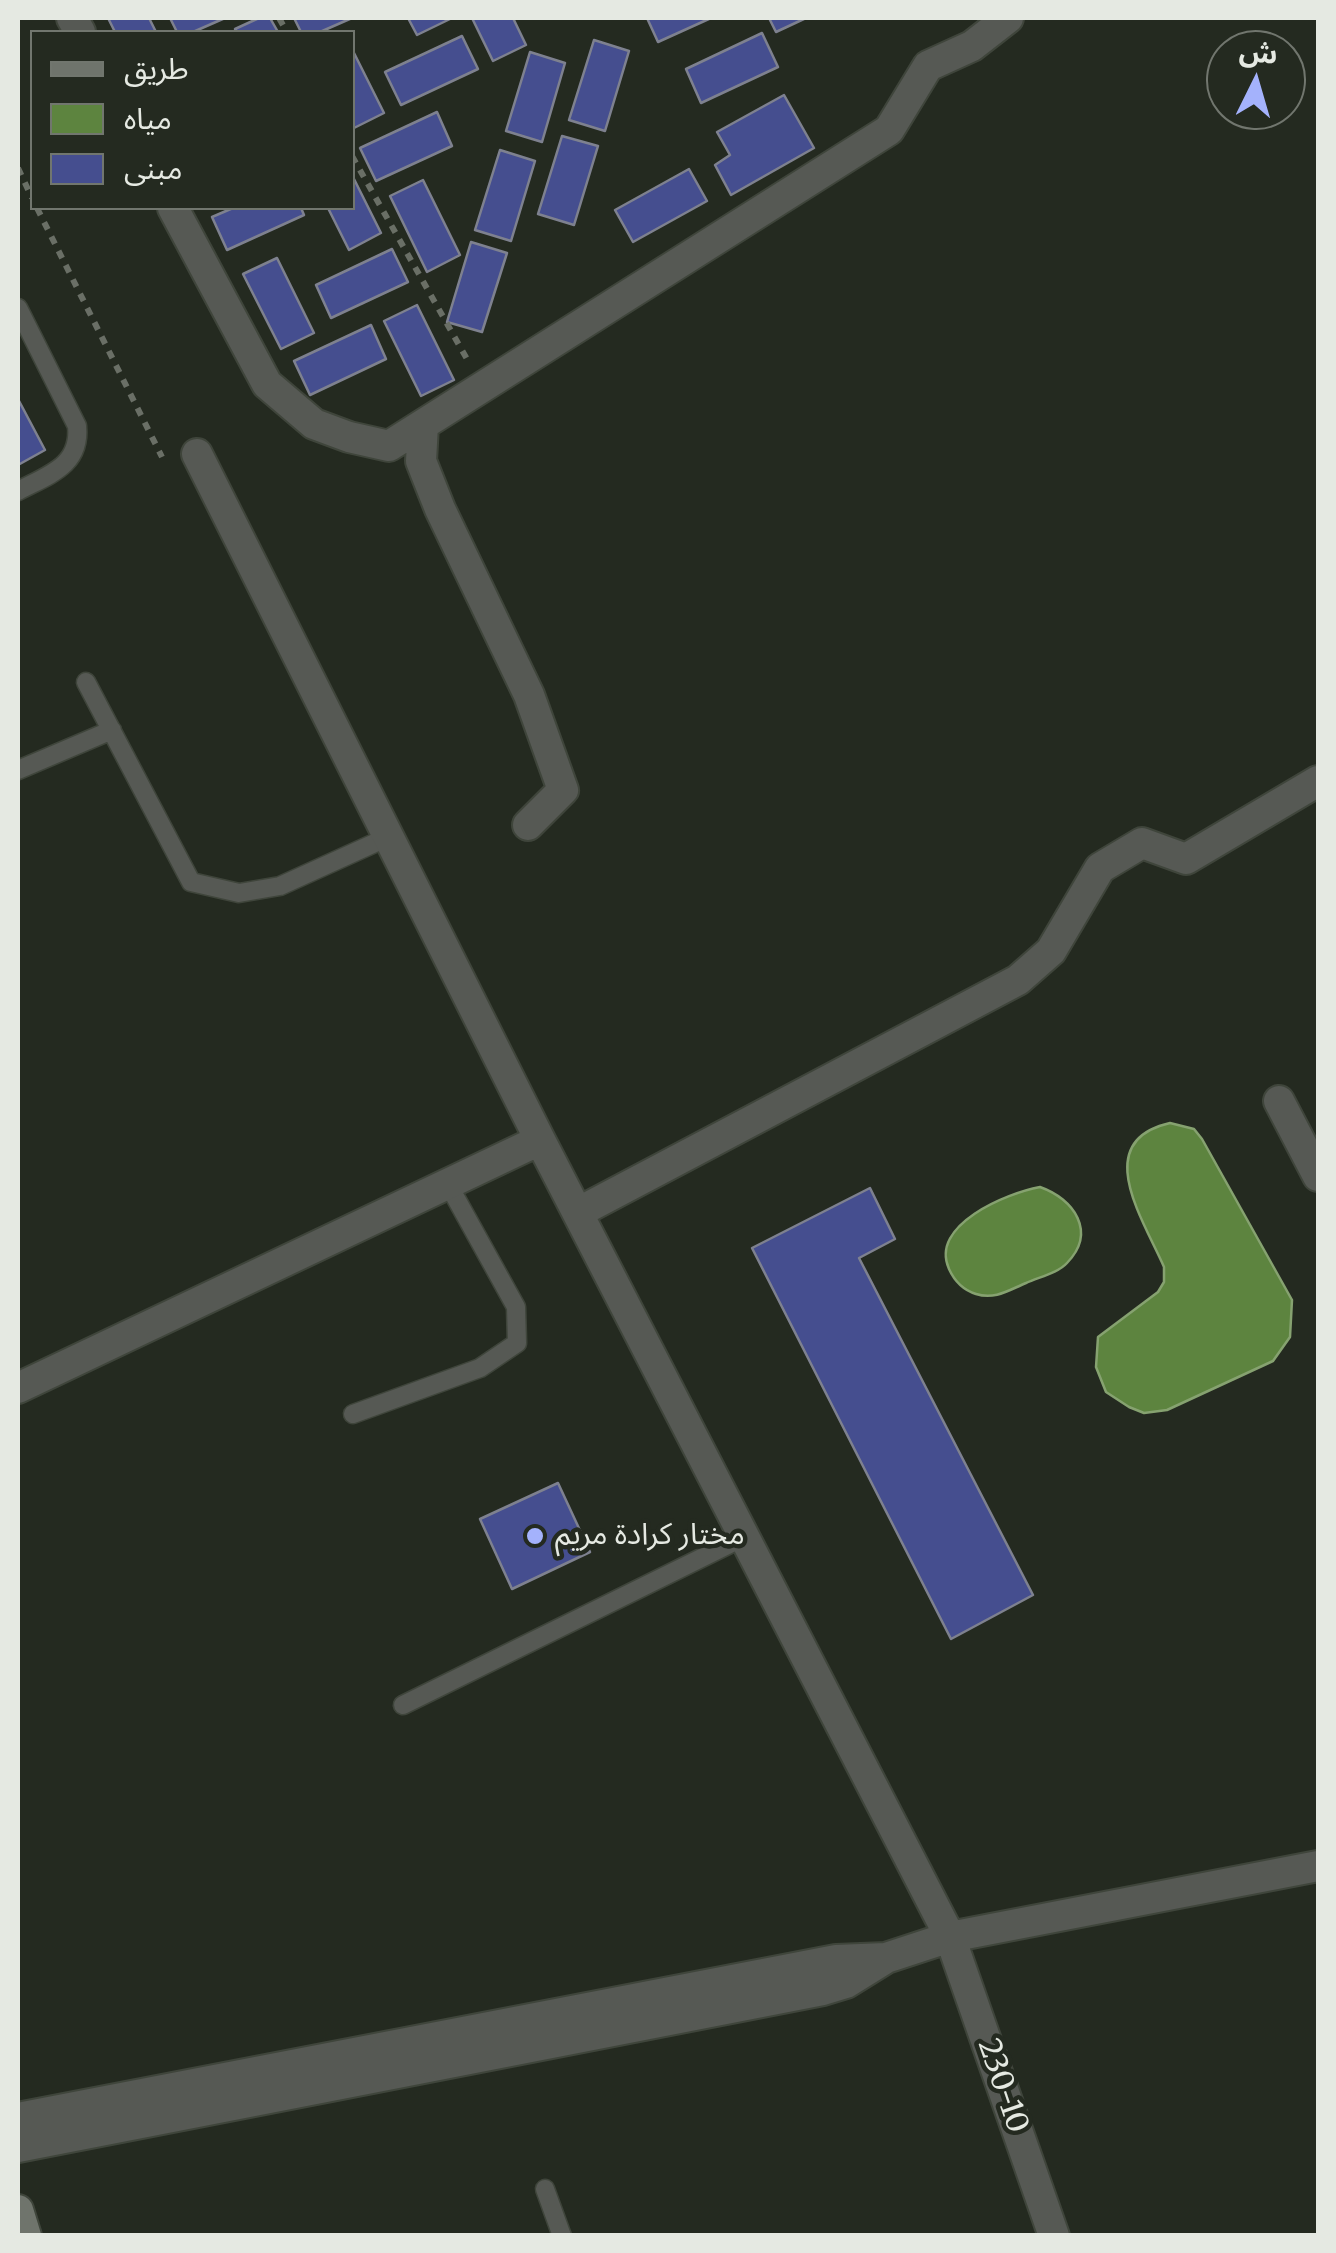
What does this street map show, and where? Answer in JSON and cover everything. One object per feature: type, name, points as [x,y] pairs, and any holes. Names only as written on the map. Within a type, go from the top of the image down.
[{"type":"main road","points":[[18,2210],[26,2236]]},
{"type":"street","points":[[174,210],[267,384],[314,424],[389,446],[889,130],[928,66],[972,46],[1008,18]]},
{"type":"street","points":[[424,425],[421,461],[529,696],[563,790],[528,826]]},
{"type":"street","name":"230-10","points":[[197,454],[540,1140],[950,1937],[1054,2236]]},
{"type":"street","points":[[578,1212],[1018,980],[1051,951],[1100,868],[1142,842],[1186,859],[1318,781]]},
{"type":"street","points":[[1278,1101],[1318,1176]]},
{"type":"street","points":[[18,1388],[540,1140]]},
{"type":"street","points":[[18,2118],[824,1962],[886,1958],[950,1937],[1318,1866]]},
{"type":"street","points":[[18,2146],[823,1990],[868,1972],[886,1958]]},
{"type":"lane","points":[[18,308],[77,426],[78,438],[76,450],[63,467],[18,491]]},
{"type":"lane","points":[[86,682],[191,882],[239,893],[280,886],[388,838]]},
{"type":"lane","points":[[18,770],[112,730]]},
{"type":"lane","points":[[353,1414],[480,1368],[517,1344],[516,1307],[448,1184]]},
{"type":"lane","points":[[403,1705],[746,1536]]},
{"type":"lane","points":[[545,2188],[562,2236]]},
{"type":"path","points":[[355,161],[483,387]]},
{"type":"path","points":[[18,168],[30,194]]},
{"type":"path","points":[[38,210],[169,470]]},
{"type":"water","points":[[1170,1123],[1194,1129],[1202,1139],[1292,1300],[1290,1337],[1273,1361],[1167,1410],[1144,1413],[1106,1392],[1096,1367],[1098,1337],[1158,1292],[1164,1282],[1164,1267],[1136,1205],[1127,1164],[1132,1146],[1146,1132]]},
{"type":"water","points":[[1040,1187],[1063,1200],[1078,1218],[1080,1240],[1067,1263],[996,1295],[983,1296],[963,1287],[949,1269],[946,1253],[950,1238],[960,1225],[991,1204]]},
{"type":"building","points":[[108,18],[149,18],[155,30],[114,30]]},
{"type":"building","points":[[170,18],[225,18],[198,30],[176,30]]},
{"type":"building","points":[[259,18],[270,18],[277,30],[236,30]]},
{"type":"building","points":[[294,18],[352,18],[325,30],[300,30]]},
{"type":"building","points":[[408,18],[450,18],[450,19],[417,35]]},
{"type":"building","points":[[472,18],[513,18],[526,45],[493,61]]},
{"type":"building","points":[[647,18],[711,18],[658,42]]},
{"type":"building","points":[[769,18],[806,18],[776,32]]},
{"type":"building","points":[[762,33],[778,67],[701,103],[686,69]]},
{"type":"building","points":[[462,36],[478,69],[401,105],[385,72]]},
{"type":"building","points":[[594,40],[629,51],[605,131],[569,120]]},
{"type":"building","points":[[530,52],[565,63],[542,142],[506,131]]},
{"type":"building","points":[[355,55],[384,113],[355,128]]},
{"type":"building","points":[[784,95],[814,148],[731,195],[715,165],[730,155],[717,132]]},
{"type":"building","points":[[437,112],[452,146],[376,181],[360,148]]},
{"type":"building","points":[[562,136],[598,146],[574,225],[538,214]]},
{"type":"building","points":[[500,150],[535,161],[511,241],[475,230]]},
{"type":"building","points":[[689,169],[707,201],[633,242],[615,210]]},
{"type":"building","points":[[423,180],[460,255],[427,272],[390,196]]},
{"type":"building","points":[[355,181],[381,233],[349,250],[329,210],[355,210]]},
{"type":"building","points":[[228,210],[302,210],[304,215],[227,250],[212,217]]},
{"type":"building","points":[[471,242],[507,253],[482,332],[447,322]]},
{"type":"building","points":[[392,249],[408,282],[331,318],[316,285]]},
{"type":"building","points":[[277,258],[314,333],[281,349],[243,274]]},
{"type":"building","points":[[417,305],[454,380],[421,396],[384,321]]},
{"type":"building","points":[[371,325],[386,359],[310,395],[294,361]]},
{"type":"building","points":[[18,399],[45,450],[18,465]]},
{"type":"building","points":[[870,1188],[895,1239],[859,1258],[1033,1595],[951,1639],[752,1248]]},
{"type":"building","name":"مختار كرادة مريم","points":[[558,1483],[590,1552],[512,1589],[480,1519]]},
{"type":"place","name":"مختار كرادة مريم","points":[[535,1536]]}]
